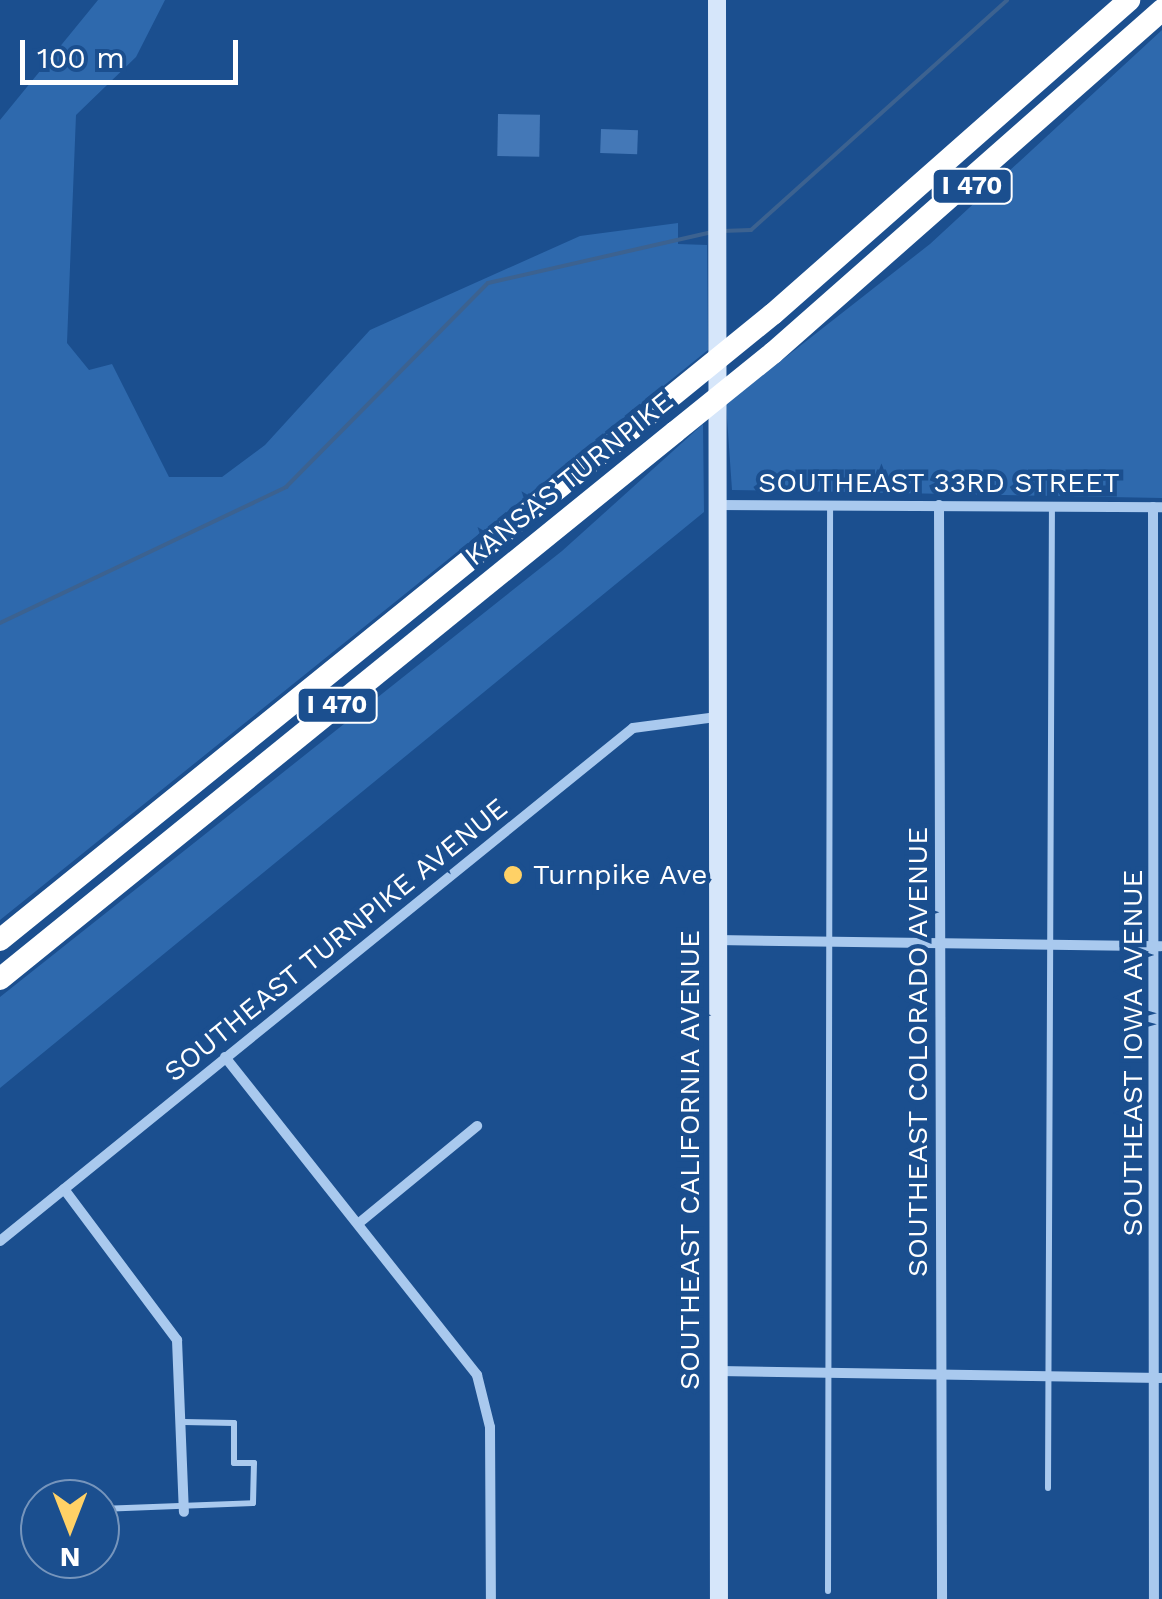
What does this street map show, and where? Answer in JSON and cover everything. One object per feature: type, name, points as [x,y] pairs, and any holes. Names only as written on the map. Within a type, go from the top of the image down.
[{"type":"highway","name":"KANSAS TURNPIKE","points":[[0,940],[773,314],[1129,0]]},
{"type":"highway","name":"KANSAS TURNPIKE","points":[[0,978],[773,352],[1162,10]]},
{"type":"main road","name":"SOUTHEAST CALIFORNIA AVENUE","points":[[716,0],[719,1599]]},
{"type":"street","name":"SOUTHEAST COLORADO AVENUE","points":[[938,504],[942,1599]]},
{"type":"street","name":"SOUTHEAST 33RD STREET","points":[[716,505],[1158,507]]},
{"type":"street","name":"SOUTHEAST IOWA AVENUE","points":[[1154,1599],[1158,1575],[1159,1378],[1158,507]]},
{"type":"street","name":"SOUTHEAST TURNPIKE AVENUE","points":[[0,1241],[633,728],[717,717]]},
{"type":"street","points":[[717,940],[1159,946]]},
{"type":"street","points":[[226,1057],[359,1223],[482,1386],[492,1599]]},
{"type":"street","points":[[359,1223],[477,1126]]},
{"type":"street","points":[[64,1189],[169,1324],[182,1360],[184,1512]]},
{"type":"street","points":[[719,1372],[1159,1378]]},
{"type":"lane","points":[[828,1591],[830,504]]},
{"type":"lane","points":[[1048,1488],[1047,944],[1052,506]]},
{"type":"lane","points":[[120,1510],[184,1512],[253,1503],[254,1463],[234,1463],[234,1423],[184,1422]]},
{"type":"shaded area","points":[[98,0],[165,0],[136,57],[76,115],[67,343],[89,370],[112,364],[169,477],[222,477],[265,445],[370,330],[580,236],[678,223],[678,244],[707,245],[708,350],[0,920],[0,120]]},
{"type":"shaded area","points":[[1162,30],[1162,498],[732,490],[726,404],[930,244]]},
{"type":"shaded area","points":[[703,424],[704,512],[0,1088],[0,997],[562,551]]},
{"type":"building","points":[[498,114],[540,115],[539,157],[497,156]]},
{"type":"building","points":[[601,129],[638,130],[637,154],[600,153]]},
{"type":"waterway","points":[[722,231],[751,230],[1007,0]]},
{"type":"waterway","points":[[0,623],[286,487],[488,283],[713,232]]},
{"type":"place","name":"Turnpike Ave","points":[[513,875]]}]
